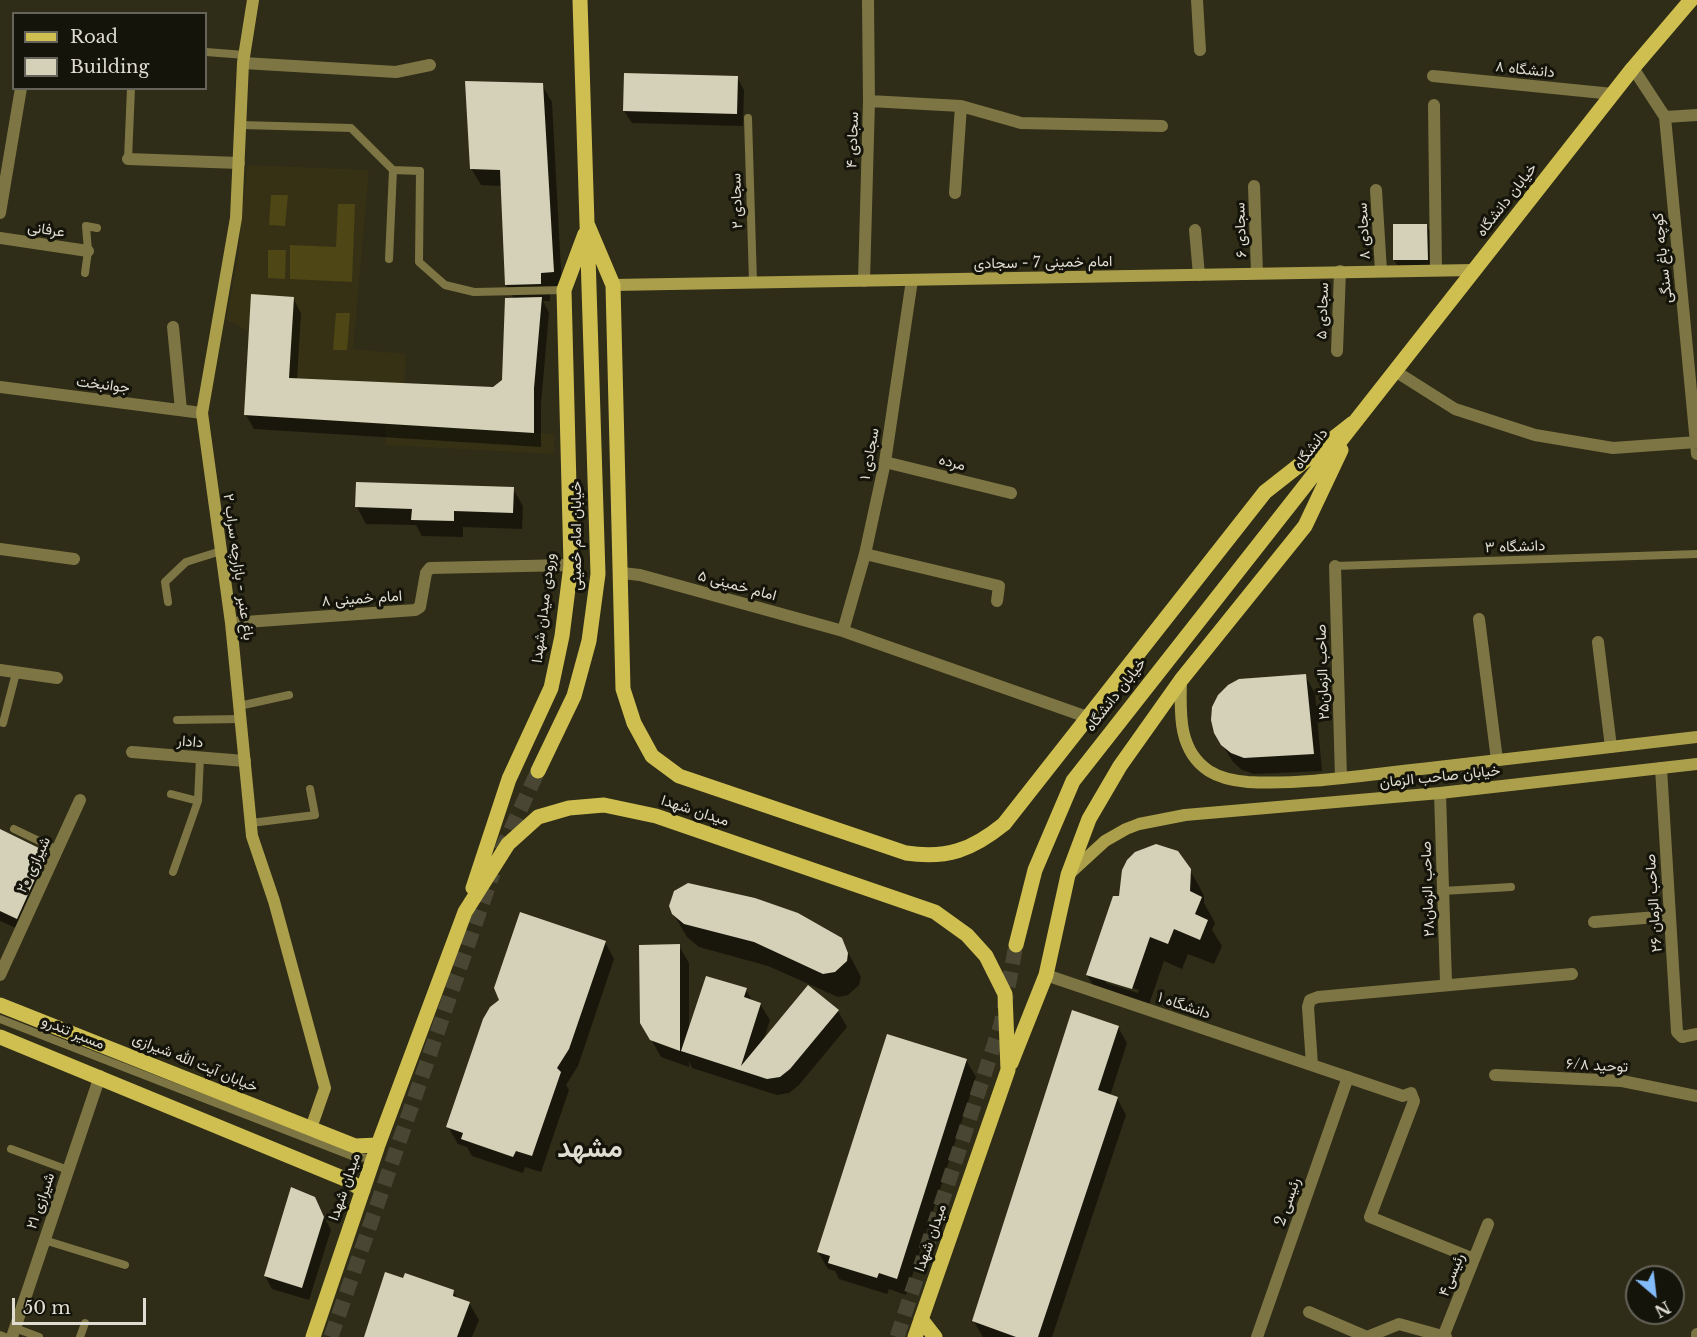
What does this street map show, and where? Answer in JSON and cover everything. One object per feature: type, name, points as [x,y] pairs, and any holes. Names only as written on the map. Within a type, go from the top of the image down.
[{"type":"main road","points":[[580,0],[588,226],[613,285],[622,573],[623,689],[634,723],[652,756],[679,776],[906,853],[933,857],[966,850],[990,836],[1004,824],[1045,775],[1087,717],[1265,492],[1353,423]]},
{"type":"main road","name":"خیابان دانشگاه","points":[[1353,423],[1633,68],[1690,0]]},
{"type":"main road","name":"ورودی میدان شهدا","points":[[465,912],[509,778],[551,688],[562,636],[571,565],[564,290],[588,226]]},
{"type":"main road","name":"خیابان امام خمینی","points":[[538,771],[574,696],[589,641],[598,574],[588,226]]},
{"type":"main road","points":[[1008,1070],[1046,975],[1068,875],[1089,819],[1120,766],[1181,680],[1305,525],[1353,423]]},
{"type":"main road","name":"دانشگاه","points":[[1298,497],[1353,423]]},
{"type":"main road","name":"خیابان دانشگاه","points":[[1016,945],[1035,870],[1073,781],[1123,713],[1298,497]]},
{"type":"main road","name":"میدان شهدا","points":[[313,1337],[375,1152],[465,912],[508,844],[538,818],[569,808],[604,805],[656,816],[935,912],[967,935],[986,957],[1005,994],[1008,1070],[915,1337]]},
{"type":"main road","name":"خیابان آیت الله شیرازی","points":[[0,1005],[375,1152]]},
{"type":"main road","points":[[0,1037],[100,1076],[345,1179],[363,1190]]},
{"type":"main road","points":[[921,1318],[935,1337]]},
{"type":"street","name":"باغ عنبر - بازارچه سراب ۲","points":[[254,0],[244,59],[236,218],[202,413],[231,623],[252,836],[274,901],[325,1088],[311,1128]]},
{"type":"street","name":"سجادی ۴","points":[[864,281],[869,102],[868,0]]},
{"type":"street","points":[[1197,0],[1200,50]]},
{"type":"street","points":[[244,59],[396,72],[430,65]]},
{"type":"street","name":"کوچه باغ سنگی","points":[[1633,68],[1665,117],[1697,446]]},
{"type":"street","name":"دانشگاه ۸","points":[[1434,76],[1613,94]]},
{"type":"street","points":[[0,213],[21,90]]},
{"type":"street","points":[[869,102],[961,106],[1021,123],[1162,126]]},
{"type":"street","points":[[1434,105],[1436,270]]},
{"type":"street","points":[[955,193],[961,106]]},
{"type":"street","points":[[1665,117],[1697,115]]},
{"type":"street","points":[[128,159],[239,163]]},
{"type":"street","name":"سجادی ۶","points":[[1254,186],[1257,273]]},
{"type":"street","name":"سجادی ۸","points":[[1376,190],[1381,271]]},
{"type":"street","points":[[1196,230],[1199,274]]},
{"type":"street","name":"عرفانی","points":[[0,238],[88,251]]},
{"type":"street","name":"امام خمینی 7 - سجادی","points":[[613,285],[1474,270]]},
{"type":"street","name":"سجادی ۵","points":[[1337,351],[1340,271]]},
{"type":"street","name":"سجادی ۱","points":[[843,631],[865,554],[885,462],[912,280]]},
{"type":"street","points":[[172,327],[181,410]]},
{"type":"street","points":[[1395,371],[1455,410],[1535,435],[1613,448],[1697,446]]},
{"type":"street","name":"جوانبخت","points":[[0,387],[202,413]]},
{"type":"street","name":"مرده","points":[[885,462],[1011,493]]},
{"type":"street","points":[[0,549],[74,559]]},
{"type":"street","points":[[865,554],[999,586],[997,602]]},
{"type":"street","name":"امام خمینی ۸","points":[[231,623],[415,610],[420,607],[426,573],[430,568],[571,565]]},
{"type":"street","name":"صاحب الزمان۲۵","points":[[1335,566],[1341,778]]},
{"type":"street","name":"امام خمینی ۵","points":[[622,573],[640,575],[843,631],[1087,717]]},
{"type":"street","points":[[1479,619],[1497,760]]},
{"type":"street","points":[[1598,642],[1611,747]]},
{"type":"street","points":[[0,670],[57,678]]},
{"type":"street","points":[[1181,680],[1181,722],[1184,738],[1196,759],[1210,772],[1227,779],[1247,782],[1341,778],[1697,737]]},
{"type":"street","name":"دادار","points":[[132,752],[245,761]]},
{"type":"street","name":"خیابان صاحب الزمان","points":[[1068,875],[1105,841],[1126,829],[1185,814],[1440,793],[1697,764]]},
{"type":"street","name":"صاحب الزمان ۲۶","points":[[1661,768],[1679,1035],[1697,1035]]},
{"type":"street","name":"صاحب الزمان۲۸","points":[[1440,793],[1446,983]]},
{"type":"street","name":"شیرازی ۲۰","points":[[0,975],[80,800]]},
{"type":"street","points":[[1594,922],[1670,916]]},
{"type":"street","points":[[1312,1065],[1310,1000],[1318,997],[1440,986],[1446,983],[1572,974]]},
{"type":"street","name":"دانشگاه ۱","points":[[1046,975],[1403,1096],[1412,1093],[1414,1101],[1370,1217],[1474,1259]]},
{"type":"street","name":"توحید ۶/۸","points":[[1495,1075],[1622,1081],[1697,1095]]},
{"type":"street","name":"شیرازی ۲۱","points":[[13,1332],[100,1076]]},
{"type":"street","name":"رئیسی 2","points":[[1257,1337],[1348,1077]]},
{"type":"street","name":"رئیسی۴","points":[[1444,1337],[1488,1224]]},
{"type":"street","points":[[1309,1312],[1367,1337],[1399,1324],[1444,1337]]},
{"type":"lane","points":[[207,52],[244,59]]},
{"type":"lane","points":[[128,159],[131,90]]},
{"type":"lane","name":"سجادی ۲","points":[[748,118],[753,282]]},
{"type":"lane","points":[[241,125],[351,128],[393,170],[420,171],[419,262],[445,285],[474,292],[564,290]]},
{"type":"lane","points":[[389,259],[393,170]]},
{"type":"lane","points":[[85,273],[88,251],[86,226],[97,228]]},
{"type":"lane","points":[[168,602],[165,582],[186,562],[221,551]]},
{"type":"lane","name":"دانشگاه ۳","points":[[1335,566],[1697,554]]},
{"type":"lane","points":[[3,723],[16,673]]},
{"type":"lane","points":[[239,706],[289,695]]},
{"type":"lane","points":[[177,720],[241,719]]},
{"type":"lane","points":[[173,872],[198,801],[200,757]]},
{"type":"lane","points":[[251,823],[315,815],[310,789]]},
{"type":"lane","points":[[171,794],[198,801]]},
{"type":"lane","points":[[14,829],[58,850]]},
{"type":"lane","points":[[1443,891],[1511,887]]},
{"type":"lane","name":"مسیر تندرو","points":[[0,1019],[352,1156],[375,1152]]},
{"type":"lane","points":[[11,1149],[68,1170]]},
{"type":"lane","points":[[44,1240],[125,1265]]},
{"type":"lane","points":[[921,1318],[926,1337]]},
{"type":"lane","points":[[80,1337],[85,1323]]},
{"type":"lane","points":[[13,1332],[39,1337]]},
{"type":"lane","points":[[0,1335],[4,1337]]},
{"type":"shaded area","points":[[247,165],[369,170],[353,349],[406,354],[402,425],[554,434],[554,454],[386,445],[385,425],[244,415],[249,331],[226,320],[238,257]]},
{"type":"shaded area","points":[[271,195],[288,195],[285,226],[269,225]]},
{"type":"shaded area","points":[[338,204],[355,204],[352,282],[290,279],[290,245],[336,247]]},
{"type":"shaded area","points":[[268,250],[286,250],[285,279],[268,278]]},
{"type":"shaded area","points":[[336,313],[350,313],[347,350],[333,350]]},
{"type":"building","points":[[624,73],[738,76],[737,114],[623,111]]},
{"type":"building","points":[[465,81],[543,83],[554,272],[541,273],[541,284],[505,285],[500,170],[470,169]]},
{"type":"building","points":[[1393,224],[1427,224],[1428,260],[1393,260]]},
{"type":"building","points":[[251,294],[294,297],[289,378],[493,387],[502,380],[505,298],[542,297],[534,388],[534,433],[244,415]]},
{"type":"building","points":[[356,482],[514,487],[513,513],[454,511],[454,521],[411,520],[412,509],[355,507]]},
{"type":"building","points":[[1306,674],[1314,754],[1244,758],[1231,753],[1221,745],[1214,733],[1211,720],[1212,707],[1218,695],[1228,685],[1239,679]]},
{"type":"building","points":[[0,829],[47,852],[17,919],[0,911]]},
{"type":"building","points":[[1156,844],[1178,851],[1191,869],[1190,891],[1202,897],[1195,914],[1208,920],[1200,940],[1174,929],[1168,944],[1150,937],[1132,989],[1086,975],[1113,896],[1119,896],[1122,870],[1127,860],[1135,852]]},
{"type":"building","points":[[688,883],[755,898],[798,913],[842,938],[848,953],[847,961],[835,972],[823,974],[754,942],[684,924],[672,914],[669,906],[674,891]]},
{"type":"building","points":[[520,912],[606,941],[569,1049],[557,1068],[561,1072],[532,1156],[516,1151],[513,1157],[461,1139],[463,1133],[446,1127],[483,1019],[490,1007],[499,1000],[494,988]]},
{"type":"building","points":[[680,944],[680,1051],[650,1040],[640,1023],[639,945]]},
{"type":"building","points":[[706,976],[747,988],[744,997],[761,1003],[741,1066],[808,985],[839,1010],[790,1069],[780,1077],[767,1079],[681,1051]]},
{"type":"building","points":[[1072,1010],[1119,1026],[1098,1090],[1118,1097],[1038,1337],[1016,1337],[972,1321]]},
{"type":"building","points":[[887,1034],[967,1059],[897,1279],[879,1273],[877,1278],[828,1263],[830,1256],[817,1252]]},
{"type":"building","points":[[291,1187],[315,1197],[324,1217],[302,1288],[264,1276]]},
{"type":"building","points":[[385,1272],[403,1278],[405,1273],[454,1290],[453,1296],[470,1302],[457,1337],[364,1337]]},
{"type":"tunnel","points":[[501,851],[538,771]]},
{"type":"tunnel","points":[[331,1337],[493,873]]},
{"type":"tunnel","points":[[897,1337],[1001,1024],[1016,945]]},
{"type":"district","name":"مشهد","points":[[590,1149]]}]
